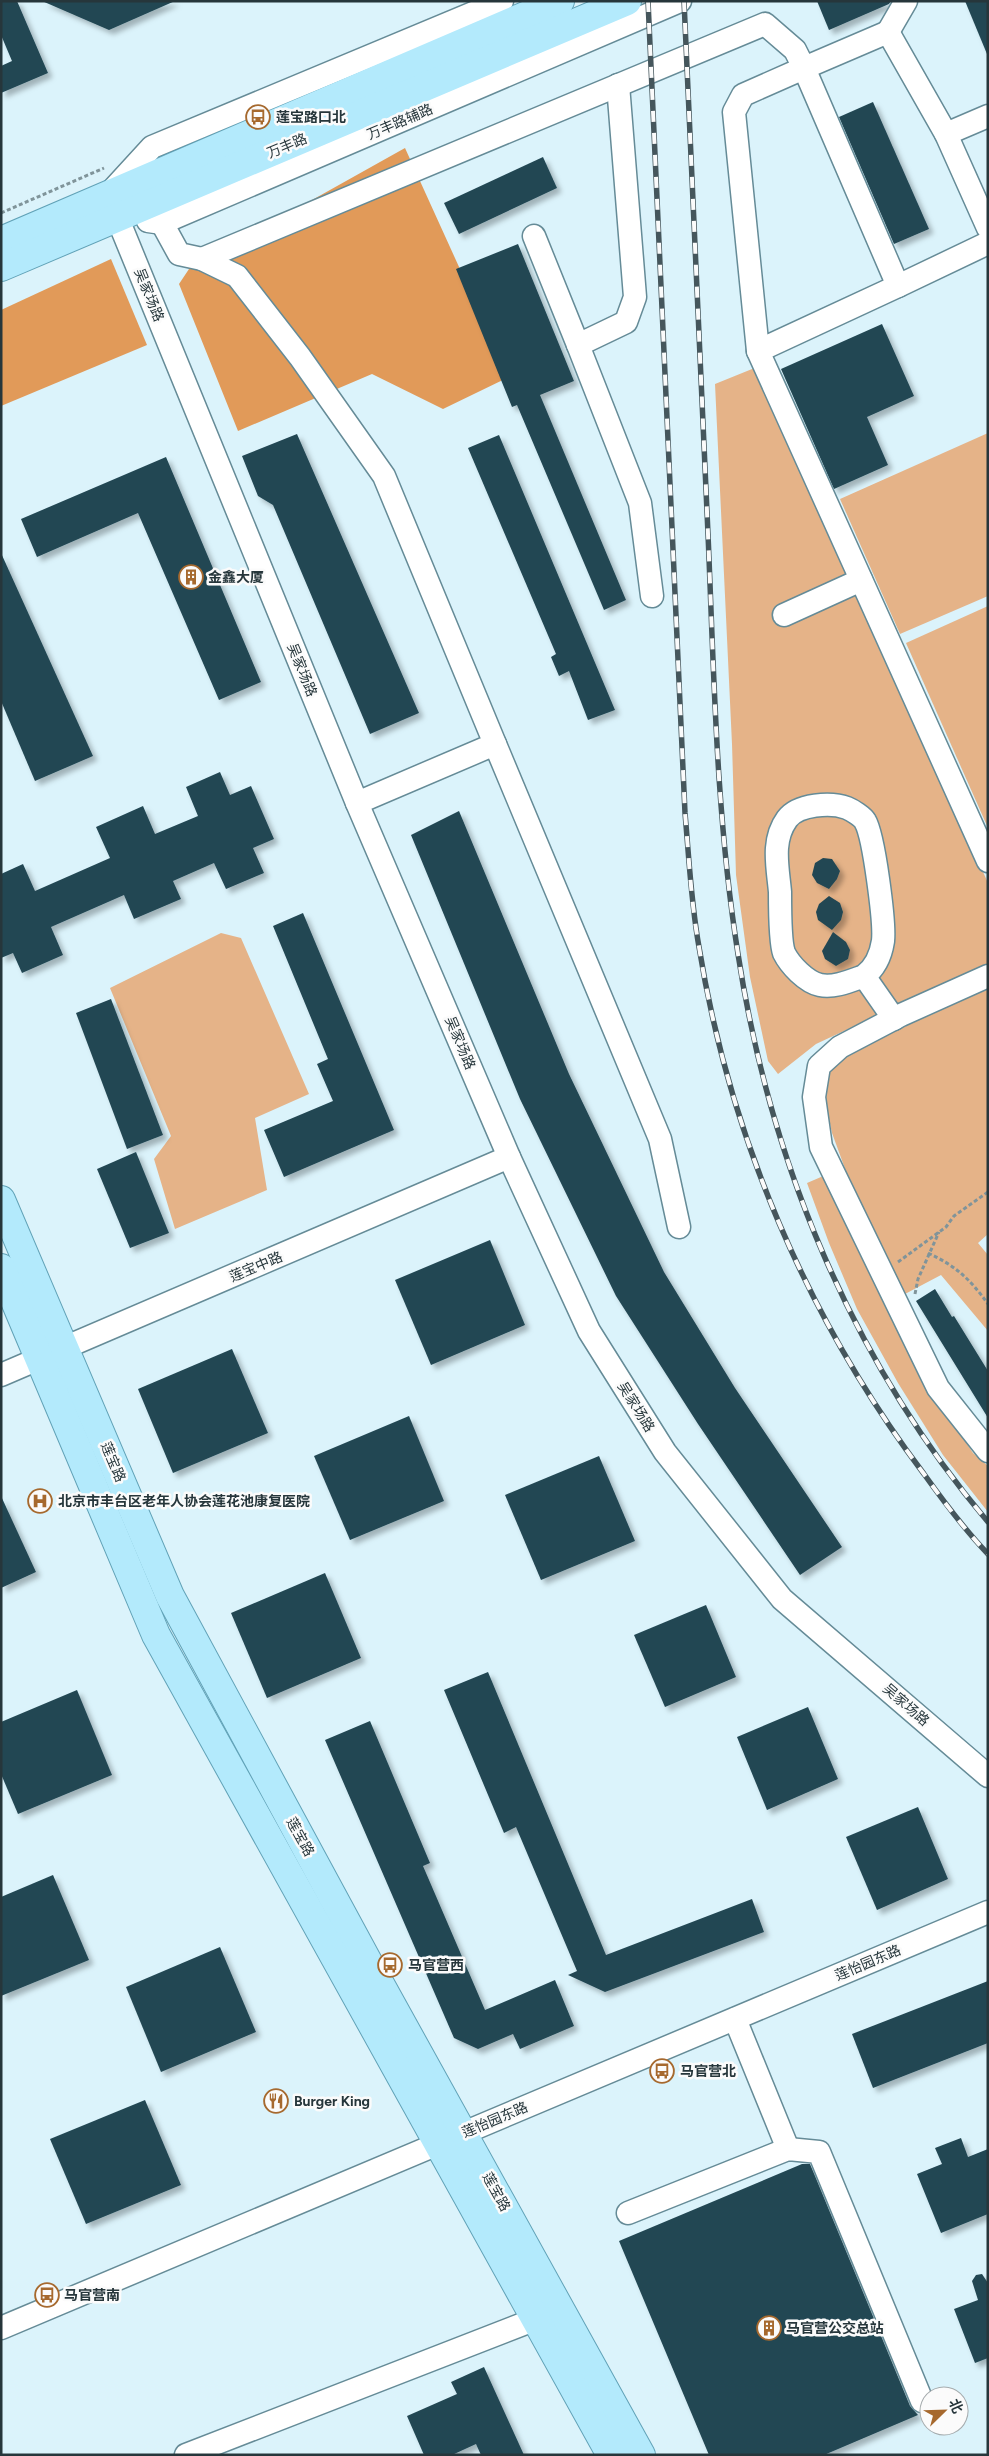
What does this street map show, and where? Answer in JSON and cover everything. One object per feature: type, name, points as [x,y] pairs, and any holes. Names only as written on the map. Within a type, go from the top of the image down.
[{"type":"main road","name":"万丰路","points":[[1,267],[113,205],[560,1]]},
{"type":"main road","name":"万丰路","points":[[1,241],[113,205],[157,213],[627,1]]},
{"type":"main road","name":"莲宝路","points":[[1,1200],[170,1596],[640,2455]]},
{"type":"main road","name":"莲宝路","points":[[1,1268],[156,1635],[611,2455]]},
{"type":"street","points":[[113,205],[152,147],[502,1]]},
{"type":"street","name":"万丰路辅路","points":[[157,213],[680,1]]},
{"type":"street","points":[[906,1],[888,32],[743,95],[734,112],[758,351],[988,861]]},
{"type":"street","points":[[202,259],[765,24],[795,50],[898,286]]},
{"type":"street","points":[[888,32],[946,134],[988,228]]},
{"type":"street","points":[[578,345],[626,322],[635,297],[618,85]]},
{"type":"street","points":[[946,134],[988,116]]},
{"type":"street","name":"吴家场路","points":[[113,205],[357,804],[509,1157],[589,1331],[665,1452],[782,1599],[988,1776]]},
{"type":"street","points":[[157,213],[179,254],[202,259],[237,276],[300,357],[384,476],[660,1139],[679,1226]]},
{"type":"street","points":[[534,236],[640,503],[652,596]]},
{"type":"street","points":[[758,351],[988,242]]},
{"type":"street","points":[[784,615],[861,580]]},
{"type":"street","points":[[357,804],[495,744]]},
{"type":"street","points":[[826,804],[848,808],[865,820],[871,838],[883,939],[871,971],[864,976],[843,983],[819,985],[797,971],[784,952],[776,842],[788,818],[808,807],[826,804]]},
{"type":"street","points":[[864,976],[894,1019]]},
{"type":"street","points":[[988,976],[894,1019],[840,1047],[819,1066],[814,1097],[821,1147],[938,1388],[988,1451]]},
{"type":"street","name":"莲宝中路","points":[[1,1375],[41,1360],[509,1157]]},
{"type":"street","name":"莲怡园东路","points":[[1,2328],[988,1912]]},
{"type":"street","points":[[735,2019],[788,2149]]},
{"type":"street","points":[[628,2213],[788,2149],[819,2152],[919,2393]]},
{"type":"street","points":[[186,2455],[536,2319]]},
{"type":"path","points":[[1,213],[107,167]]},
{"type":"path","points":[[883,1274],[939,1232],[954,1216],[988,1192]]},
{"type":"path","points":[[914,1302],[918,1279],[939,1232]]},
{"type":"path","points":[[928,1253],[949,1262],[971,1281],[988,1304]]},
{"type":"shaded area","points":[[405,148],[509,377],[443,409],[372,374],[238,431],[179,284],[189,269]]},
{"type":"shaded area","points":[[111,259],[147,345],[1,406],[1,310]]},
{"type":"shaded area","points":[[757,367],[988,883],[988,964],[816,1044],[778,1074],[768,1061],[750,977],[736,875],[732,744],[715,384]]},
{"type":"shaded area","points":[[988,433],[988,596],[900,634],[840,499]]},
{"type":"shaded area","points":[[988,606],[988,828],[906,643]]},
{"type":"shaded area","points":[[221,933],[241,938],[309,1094],[255,1118],[267,1190],[175,1229],[154,1159],[171,1136],[110,988]]},
{"type":"shaded area","points":[[988,987],[988,1234],[978,1243],[988,1255],[988,1331],[941,1275],[905,1294],[859,1207],[832,1133],[823,1091],[830,1065],[861,1043]]},
{"type":"shaded area","points":[[828,1174],[945,1410],[973,1453],[988,1466],[988,1512],[943,1455],[898,1383],[857,1309],[829,1243],[807,1183]]},
{"type":"building","points":[[1,1],[17,1],[48,73],[1,93],[1,66],[12,61],[1,35]]},
{"type":"building","points":[[42,1],[175,1],[109,30]]},
{"type":"building","points":[[817,1],[891,1],[889,4],[829,30]]},
{"type":"building","points":[[965,1],[988,1],[988,54],[987,54]]},
{"type":"building","points":[[873,102],[929,229],[894,244],[839,117]]},
{"type":"building","points":[[543,157],[557,188],[459,234],[444,203]]},
{"type":"building","points":[[518,244],[574,381],[540,395],[626,600],[604,610],[517,405],[512,407],[456,269]]},
{"type":"building","points":[[882,324],[914,396],[867,417],[888,465],[834,489],[781,369]]},
{"type":"building","points":[[297,434],[419,713],[370,734],[273,505],[258,496],[242,456]]},
{"type":"building","points":[[499,435],[615,710],[588,720],[569,671],[559,676],[551,657],[556,654],[468,448]]},
{"type":"building","name":"金鑫大厦","points":[[166,457],[261,682],[219,700],[138,513],[37,557],[21,519]]},
{"type":"building","points":[[1,553],[93,756],[35,781],[1,701]]},
{"type":"building","points":[[220,772],[230,795],[251,786],[274,839],[253,848],[264,873],[226,889],[214,863],[173,881],[181,899],[134,919],[124,895],[51,927],[63,955],[22,973],[13,953],[1,958],[1,874],[23,864],[35,891],[110,858],[96,827],[143,806],[155,834],[198,816],[186,787]]},
{"type":"building","points":[[459,811],[569,1074],[664,1272],[735,1388],[842,1547],[800,1575],[698,1424],[616,1296],[520,1099],[411,835]]},
{"type":"building","points":[[823,858],[832,859],[840,871],[837,879],[829,889],[817,883],[812,875],[815,863]]},
{"type":"building","points":[[829,896],[840,903],[843,912],[841,920],[832,930],[818,920],[816,912],[819,904]]},
{"type":"building","points":[[303,913],[394,1130],[284,1177],[264,1130],[333,1101],[317,1064],[328,1059],[273,926]]},
{"type":"building","points":[[833,932],[846,942],[850,950],[848,959],[836,966],[825,959],[822,951]]},
{"type":"building","points":[[111,999],[163,1135],[127,1149],[76,1013]]},
{"type":"building","points":[[136,1152],[169,1233],[130,1248],[97,1169]]},
{"type":"building","points":[[490,1240],[525,1325],[431,1365],[395,1280]]},
{"type":"building","points":[[935,1289],[988,1371],[988,1418],[916,1301]]},
{"type":"building","points":[[232,1349],[268,1433],[173,1473],[138,1389]]},
{"type":"building","points":[[409,1416],[444,1501],[350,1540],[314,1456]]},
{"type":"building","points":[[599,1456],[635,1541],[541,1580],[505,1495]]},
{"type":"building","points":[[1,1496],[36,1572],[1,1588]]},
{"type":"building","points":[[325,1573],[361,1658],[267,1698],[231,1613]]},
{"type":"building","points":[[706,1605],[736,1677],[665,1707],[634,1635]]},
{"type":"building","points":[[488,1672],[606,1955],[752,1899],[764,1932],[605,1992],[568,1975],[577,1971],[516,1827],[504,1833],[444,1690]]},
{"type":"building","points":[[77,1690],[112,1775],[18,1814],[1,1774],[1,1722]]},
{"type":"building","points":[[808,1707],[838,1779],[767,1810],[737,1737]]},
{"type":"building","points":[[370,1721],[430,1863],[423,1866],[485,2010],[555,1980],[574,2026],[520,2049],[513,2034],[478,2049],[454,2038],[325,1740]]},
{"type":"building","points":[[918,1807],[948,1879],[877,1910],[846,1837]]},
{"type":"building","points":[[53,1875],[89,1960],[1,1996],[1,1897]]},
{"type":"building","points":[[220,1947],[256,2032],[161,2072],[126,1987]]},
{"type":"building","points":[[988,1981],[988,2043],[873,2088],[852,2034]]},
{"type":"building","points":[[145,2100],[181,2185],[86,2224],[50,2139]]},
{"type":"building","points":[[961,2138],[968,2157],[988,2149],[988,2214],[941,2233],[917,2174],[942,2164],[935,2148]]},
{"type":"building","name":"马官营公交总站","points":[[802,2164],[810,2164],[910,2406],[918,2415],[824,2455],[709,2455],[619,2241]]},
{"type":"building","points":[[982,2274],[988,2283],[988,2358],[975,2363],[954,2309],[978,2300],[972,2281],[976,2275]]},
{"type":"building","points":[[484,2367],[524,2455],[481,2455],[476,2444],[452,2455],[424,2455],[407,2416],[457,2394],[451,2382]]},
{"type":"railway","points":[[648,1],[685,813],[694,914],[713,1018],[731,1088],[753,1157],[780,1224],[810,1290],[844,1354],[882,1415],[947,1505],[988,1554]]},
{"type":"railway","points":[[684,1],[720,797],[738,954],[752,1032],[771,1108],[795,1183],[824,1256],[858,1326],[896,1395],[940,1460],[988,1522]]},
{"type":"place","name":"莲宝路口北","points":[[258,117]]},
{"type":"place","name":"金鑫大厦","points":[[191,577]]},
{"type":"place","name":"北京市丰台区老年人协会莲花池康复医院","points":[[40,1501]]},
{"type":"place","name":"马官营西","points":[[390,1965]]},
{"type":"place","name":"马官营北","points":[[662,2071]]},
{"type":"place","name":"Burger King","points":[[276,2101]]},
{"type":"place","name":"马官营南","points":[[47,2295]]},
{"type":"place","name":"马官营公交总站","points":[[769,2328]]}]
